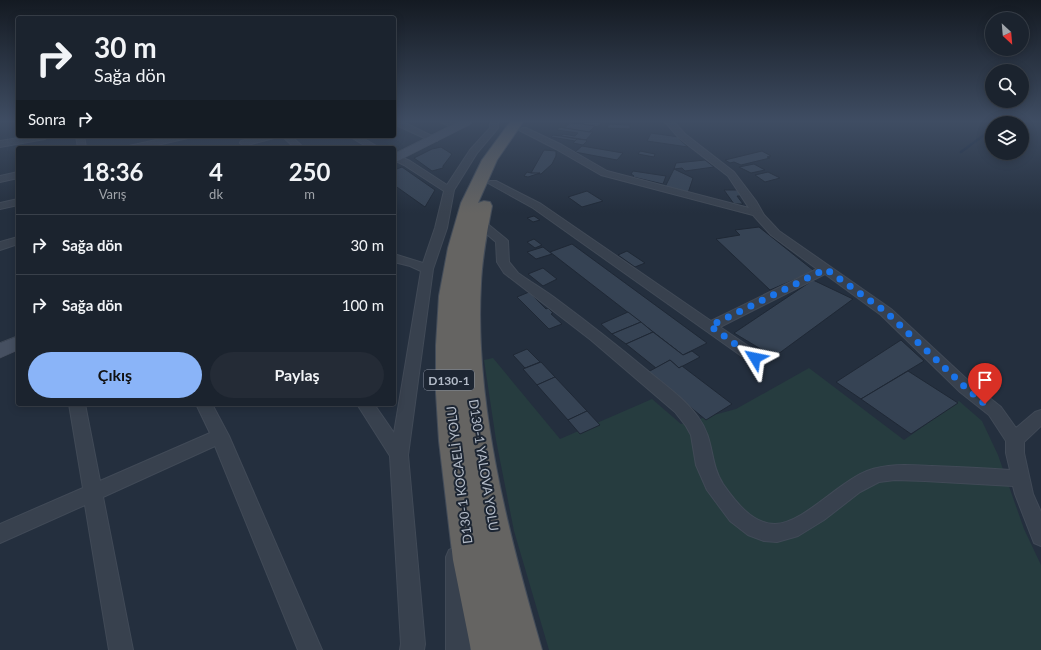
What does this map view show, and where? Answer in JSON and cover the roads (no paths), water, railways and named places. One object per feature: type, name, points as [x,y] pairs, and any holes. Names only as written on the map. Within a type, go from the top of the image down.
[{"type":"highway","name":"D130-1 KOCAELİ YOLU","points":[[489,650],[471,571],[455,456],[450,402],[448,345],[450,296],[455,257],[472,198],[488,164],[498,152]]},
{"type":"highway","name":"D130-1 YALOVA YOLU","points":[[507,152],[493,183],[480,223],[473,258],[470,287],[470,365],[480,454],[489,504],[501,563],[524,650]]},
{"type":"main road","points":[[396,158],[407,152]]},
{"type":"main road","points":[[0,350],[16,343]]},
{"type":"street","points":[[412,650],[413,644],[399,455],[427,270],[441,228],[449,190],[473,152]]},
{"type":"street","points":[[568,152],[604,173],[613,176],[757,213]]},
{"type":"street","points":[[703,152],[731,174],[748,195],[757,213],[776,233],[886,312],[966,388],[995,411],[1014,440],[1015,453],[1024,494],[1041,537]]},
{"type":"street","points":[[396,158],[407,163],[449,190]]},
{"type":"street","points":[[0,180],[16,175]]},
{"type":"street","points":[[493,183],[538,206],[755,358]]},
{"type":"street","points":[[0,206],[16,202]]},
{"type":"street","points":[[480,223],[502,241],[502,259],[504,265],[513,274],[553,303],[643,375],[671,398],[687,415],[698,432],[703,444],[705,466],[712,483],[722,498],[745,522],[762,532],[776,534],[806,521],[864,480],[878,475],[900,473],[973,474],[1021,479]]},
{"type":"street","points":[[0,246],[16,241]]},
{"type":"street","points":[[396,258],[414,263],[427,270]]},
{"type":"street","points":[[710,326],[826,269]]},
{"type":"street","points":[[77,406],[121,650]]},
{"type":"street","points":[[205,406],[220,436],[310,650]]},
{"type":"street","points":[[366,406],[399,455]]},
{"type":"street","points":[[1014,440],[1041,416]]},
{"type":"street","points":[[0,534],[93,494],[220,436]]},
{"type":"street","points":[[455,456],[458,650]]}]
